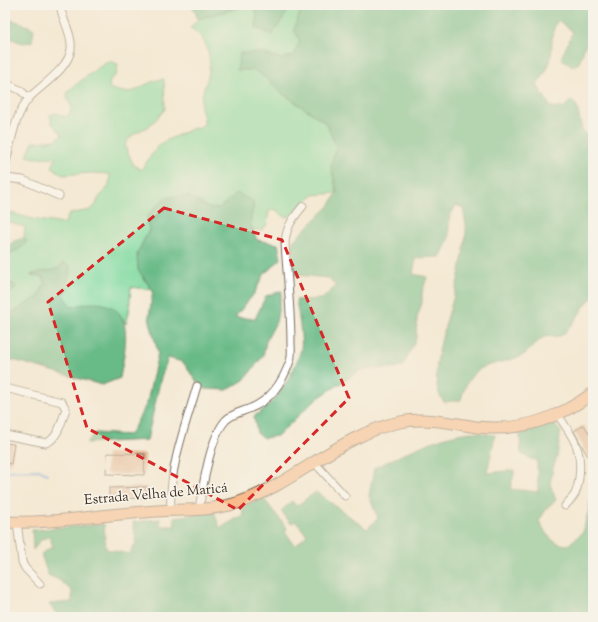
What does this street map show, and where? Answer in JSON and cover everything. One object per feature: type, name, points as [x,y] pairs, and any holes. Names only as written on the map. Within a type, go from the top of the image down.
[{"type":"main road","name":"Estrada Velha de Maricá","points":[[5,522],[37,522],[171,510],[199,509],[236,503],[275,486],[313,461],[348,441],[377,428],[401,422],[452,422],[478,427],[510,428],[539,423],[558,415],[593,393]]},
{"type":"street","points":[[5,166],[18,114],[29,98],[48,82],[68,60],[72,50],[72,41],[60,5]]},
{"type":"street","points":[[5,83],[20,90],[29,98]]},
{"type":"street","points":[[5,178],[23,180],[59,196]]},
{"type":"street","points":[[199,509],[204,481],[215,439],[221,427],[227,419],[234,414],[252,408],[268,398],[279,384],[291,359],[291,332],[285,243],[286,231],[291,220],[303,206]]},
{"type":"street","points":[[171,510],[170,493],[173,472],[197,386]]},
{"type":"street","points":[[5,388],[62,402],[66,409],[54,438],[50,441],[46,442],[5,435]]},
{"type":"street","points":[[558,415],[576,445],[579,461],[576,490],[565,506]]},
{"type":"street","points":[[313,461],[345,496]]},
{"type":"street","points":[[17,522],[22,562],[25,568],[40,584]]},
{"type":"highlighted area","points":[[164,208],[282,240],[349,398],[238,510],[87,428],[48,302]]},
{"type":"green space","points":[[192,5],[248,5],[198,19]]},
{"type":"green space","points":[[249,5],[257,13],[291,8],[292,5],[306,5],[301,9],[300,41],[294,55],[282,59],[261,53],[237,69],[254,70],[266,78],[276,89],[326,123],[336,146],[331,166],[337,193],[313,195],[291,216],[285,217],[275,209],[269,211],[267,225],[262,230],[253,230],[250,224],[254,202],[211,209],[188,196],[147,216],[149,230],[137,254],[143,278],[153,290],[131,287],[129,312],[126,324],[116,311],[103,305],[88,304],[71,307],[64,297],[70,272],[58,268],[31,275],[43,277],[45,283],[38,298],[14,312],[5,313],[5,293],[11,293],[9,281],[5,281],[5,257],[27,241],[24,238],[25,227],[5,221],[5,211],[32,219],[64,224],[69,214],[90,210],[96,205],[98,199],[109,186],[110,174],[90,173],[63,175],[52,167],[56,157],[36,158],[27,156],[33,142],[56,140],[62,134],[52,124],[50,115],[56,113],[65,117],[69,115],[72,108],[67,97],[68,91],[93,71],[109,61],[118,64],[116,75],[110,80],[109,88],[127,92],[138,89],[148,83],[164,79],[165,109],[149,126],[132,136],[125,146],[133,164],[141,170],[158,146],[165,141],[194,128],[198,129],[204,124],[201,108],[209,68],[208,51],[197,32],[190,28],[198,19]]},
{"type":"green space","points":[[249,5],[292,5],[272,35],[256,28],[257,13]]},
{"type":"green space","points":[[306,5],[593,5],[593,42],[587,41],[579,63],[572,67],[561,58],[573,32],[558,20],[555,24],[553,33],[552,52],[549,65],[537,85],[551,107],[563,108],[571,100],[577,106],[582,130],[593,142],[593,297],[567,331],[562,335],[544,337],[523,355],[484,367],[471,377],[461,400],[444,402],[438,391],[436,377],[437,362],[440,344],[458,279],[466,234],[463,208],[456,205],[449,218],[449,239],[440,257],[416,258],[413,274],[427,277],[422,293],[422,303],[417,318],[416,339],[402,367],[361,370],[315,400],[277,436],[264,438],[257,433],[254,416],[270,404],[284,387],[294,368],[301,349],[301,332],[296,300],[322,299],[336,286],[329,278],[295,275],[293,241],[329,206],[337,193],[331,166],[336,146],[326,123],[276,89],[266,78],[254,70],[237,70],[240,53],[261,53],[282,59],[294,55],[300,41],[294,30],[301,9]]},
{"type":"green space","points":[[5,18],[22,23],[34,29],[32,42],[22,43],[5,36]]},
{"type":"green space","points":[[237,193],[254,202],[250,224],[257,240],[278,244],[281,259],[265,273],[253,295],[235,317],[255,319],[266,296],[282,291],[276,322],[266,341],[263,356],[244,380],[227,390],[205,389],[196,381],[183,362],[168,358],[161,377],[147,440],[86,443],[95,433],[130,435],[147,403],[158,353],[149,317],[153,290],[138,270],[137,254],[149,230],[147,216],[162,200],[170,197],[188,196],[211,209],[219,208]]},
{"type":"green space","points":[[24,238],[27,241],[24,246],[5,257],[5,249],[14,241]]},
{"type":"green space","points":[[63,263],[70,266],[64,297],[71,307],[89,303],[107,305],[116,310],[122,319],[125,329],[125,341],[120,378],[102,385],[6,358],[5,313],[14,312],[38,298],[45,284],[43,277],[31,275],[51,271]]},
{"type":"green space","points":[[5,281],[14,284],[16,288],[11,293],[5,293]]},
{"type":"green space","points":[[553,423],[561,431],[557,457],[550,484],[556,500],[547,508],[539,521],[553,541],[568,545],[583,532],[593,491],[593,617],[59,617],[49,604],[72,602],[72,591],[59,580],[48,575],[41,554],[53,546],[49,536],[41,540],[33,550],[32,530],[104,524],[106,549],[129,554],[136,543],[133,522],[160,519],[160,526],[175,526],[174,517],[214,512],[220,528],[243,515],[242,506],[263,498],[287,528],[285,531],[295,546],[307,535],[295,521],[291,524],[281,511],[292,501],[296,506],[316,492],[367,529],[378,518],[369,496],[374,468],[433,441],[457,434],[470,432],[495,435],[487,473],[515,470],[510,489],[538,492],[537,460],[531,459],[521,453],[520,434]]},
{"type":"building","points":[[584,425],[593,440],[593,466],[574,431]]},
{"type":"building","points":[[5,443],[14,444],[11,464],[5,463]]},
{"type":"building","points":[[107,453],[145,454],[144,475],[106,474]]},
{"type":"building","points":[[147,487],[147,498],[109,499],[109,488]]},
{"type":"waterway","points":[[5,471],[39,470],[47,474]]}]
